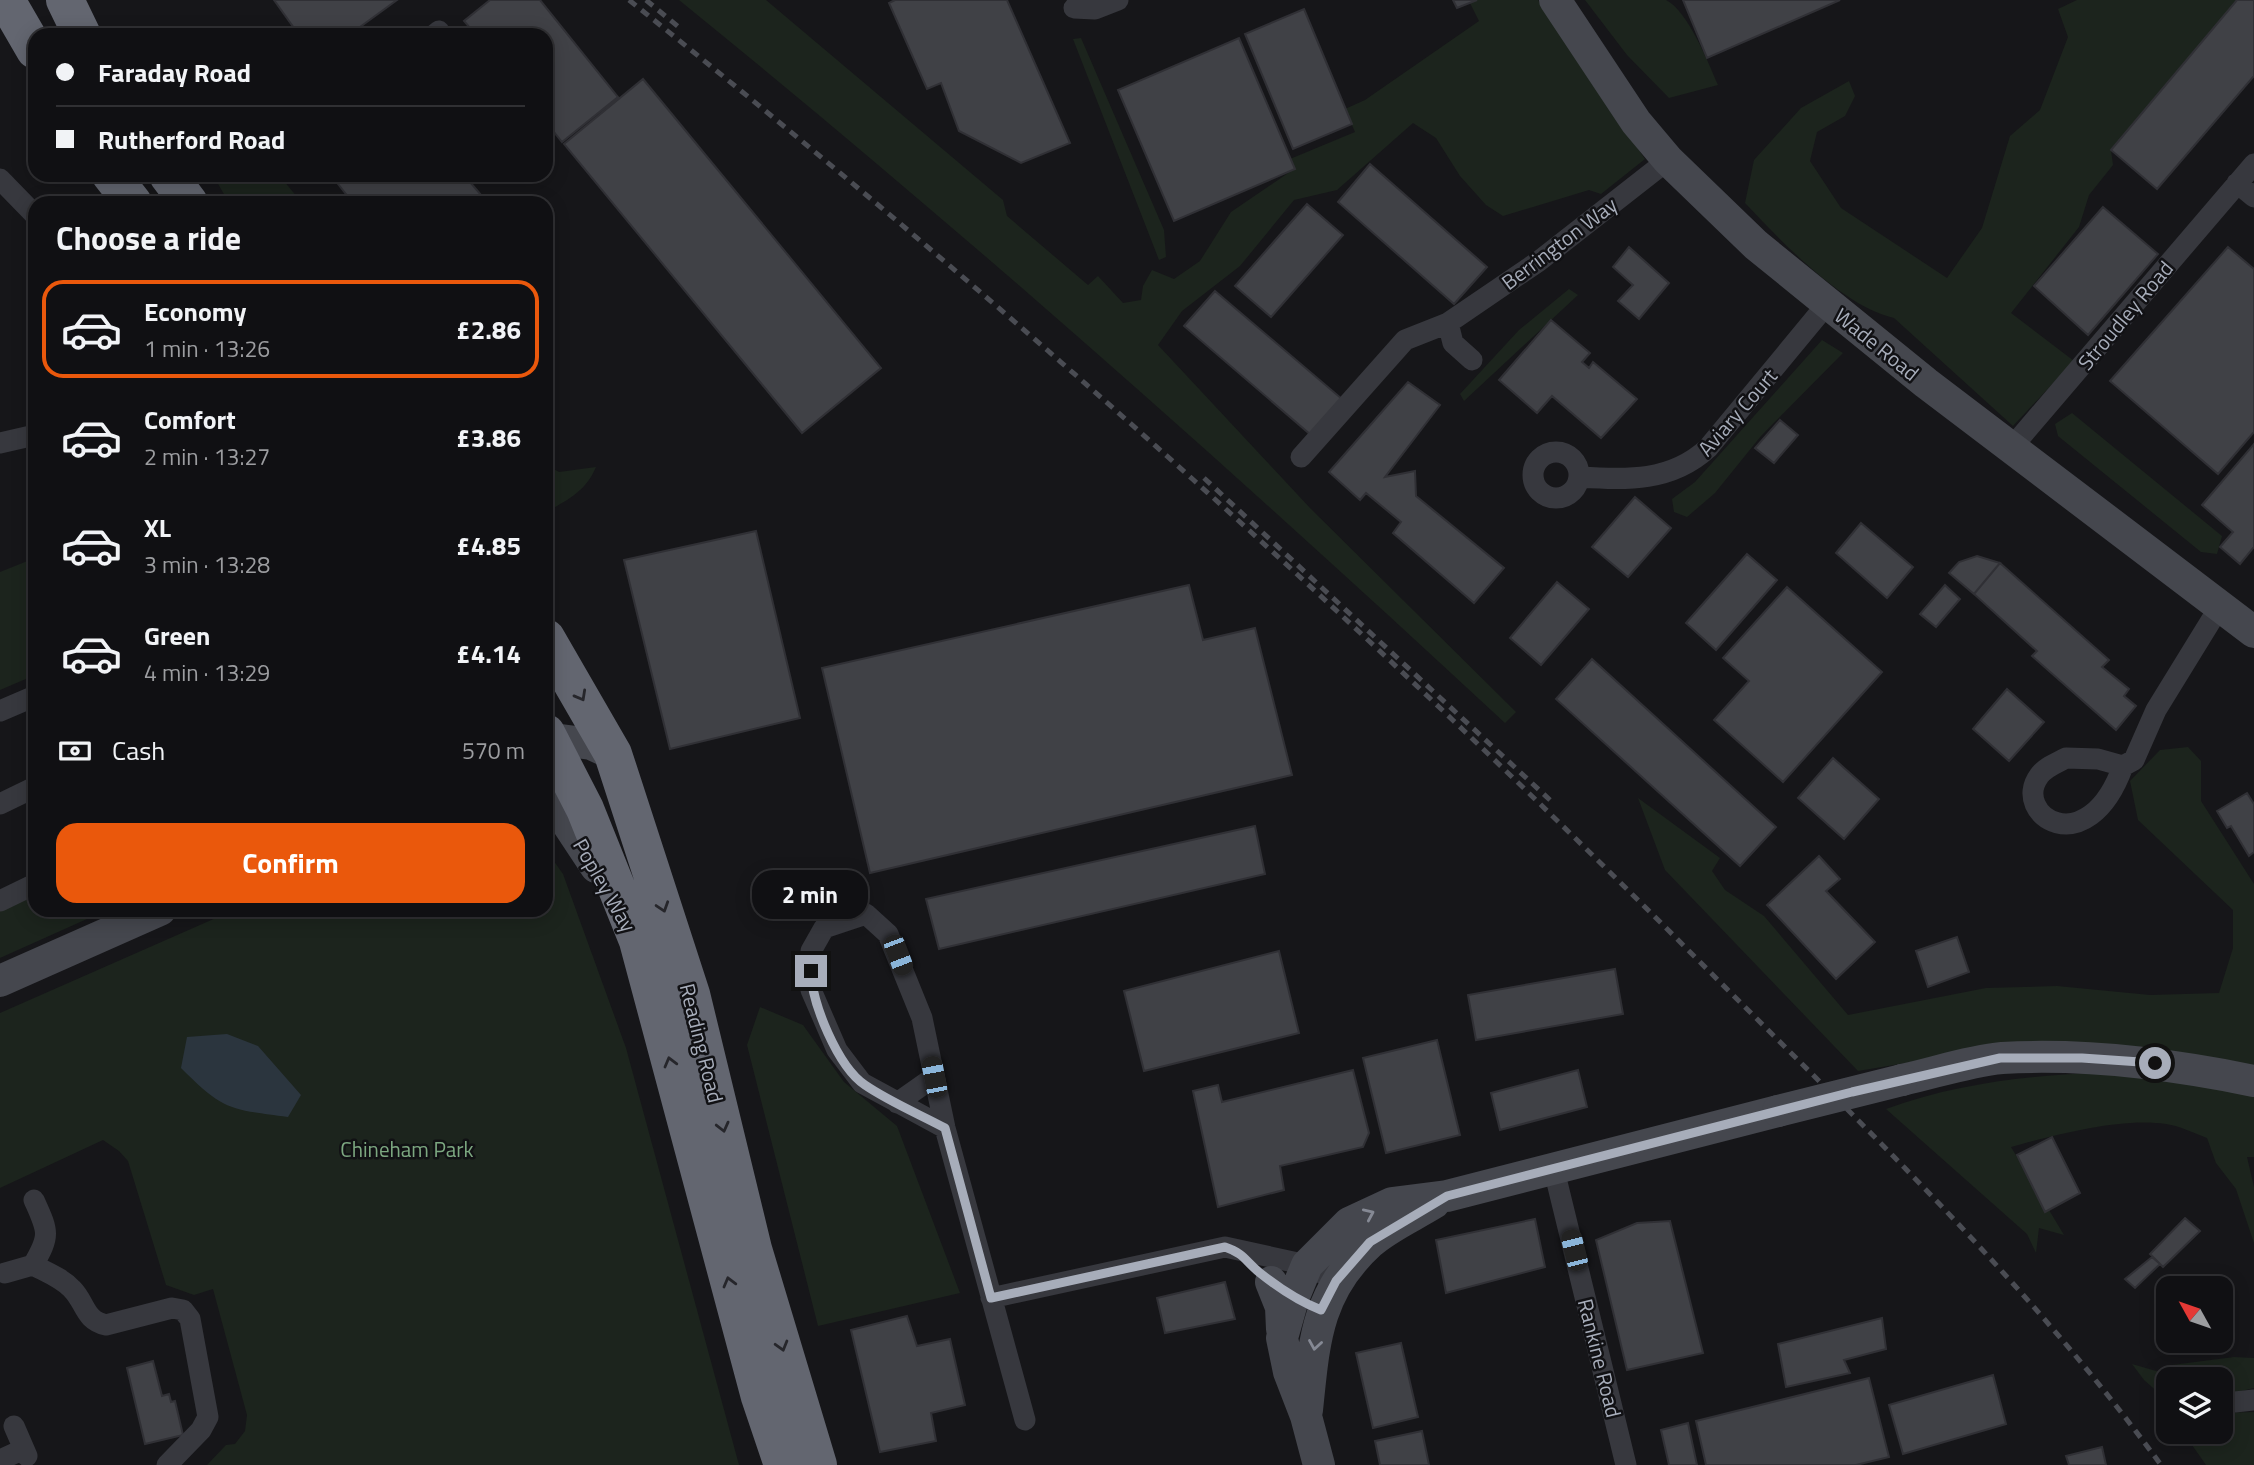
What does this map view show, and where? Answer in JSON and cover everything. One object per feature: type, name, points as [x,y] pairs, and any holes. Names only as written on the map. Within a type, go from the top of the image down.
[{"type":"highway","points":[[6,0],[28,38]]},
{"type":"highway","points":[[65,0],[79,28]]},
{"type":"highway","points":[[116,182],[128,196]]},
{"type":"highway","points":[[173,182],[184,196]]},
{"type":"highway","name":"Reading Road","points":[[553,650],[613,754],[691,994],[753,1249],[818,1465]]},
{"type":"highway","points":[[553,702],[556,711],[553,720]]},
{"type":"highway","name":"Reading Road","points":[[553,750],[584,809],[638,941],[760,1397],[783,1465]]},
{"type":"street","points":[[1074,8],[1095,9],[1118,0]]},
{"type":"street","name":"Wade Road","points":[[1555,0],[1628,110],[1668,160],[1756,245],[1827,304],[2254,632]]},
{"type":"street","name":"Berrington Way","points":[[1301,457],[1405,340],[1448,323],[1539,261],[1668,160]]},
{"type":"street","name":"Stroudley Road","points":[[2012,447],[2254,164]]},
{"type":"street","points":[[0,179],[28,208]]},
{"type":"street","points":[[2238,183],[2254,197]]},
{"type":"street","name":"Aviary Court","points":[[1580,477],[1626,480],[1664,475],[1693,462],[1827,304]]},
{"type":"street","points":[[1448,323],[1453,343],[1472,360]]},
{"type":"street","points":[[0,443],[28,437]]},
{"type":"street","points":[[2123,766],[2134,760],[2156,710],[2220,606]]},
{"type":"street","points":[[0,711],[28,699]]},
{"type":"street","points":[[553,740],[591,744],[613,754]]},
{"type":"street","points":[[0,804],[28,790]]},
{"type":"street","name":"Popley Way","points":[[553,803],[589,854],[638,941]]},
{"type":"street","points":[[0,901],[28,887]]},
{"type":"street","points":[[945,1128],[862,1083],[837,1050],[811,990],[811,951],[824,928],[866,914],[888,934],[922,1018],[945,1128],[1025,1420]]},
{"type":"street","points":[[0,981],[144,917]]},
{"type":"street","points":[[1319,1465],[1306,1416],[1289,1372],[1282,1338],[1300,1277],[1349,1223],[1392,1203],[1447,1196],[1902,1080],[2000,1058],[2082,1058],[2155,1063],[2254,1081]]},
{"type":"street","points":[[897,1103],[934,1077]]},
{"type":"street","name":"Rankine Road","points":[[1553,1170],[1626,1465]]},
{"type":"street","points":[[991,1298],[1225,1247],[1300,1277],[1336,1281],[1370,1242],[1447,1196]]},
{"type":"street","points":[[5,1273],[33,1265],[46,1242],[48,1231],[34,1200]]},
{"type":"street","points":[[33,1265],[74,1290],[90,1318],[97,1323],[106,1325],[172,1308],[183,1310],[190,1319],[208,1417],[201,1430],[167,1465]]},
{"type":"street","points":[[1300,1277],[1306,1416]]},
{"type":"street","points":[[0,1460],[26,1453],[15,1426]]},
{"type":"green space","points":[[679,0],[766,0],[1003,200],[1007,216],[1088,285],[1098,276],[1123,303],[1141,300],[1143,286],[1152,270],[1174,279],[1200,261],[1231,212],[1294,169],[1290,159],[1355,132],[1345,109],[1365,100],[1479,21],[1470,3],[1475,0],[1538,0],[1645,159],[1601,194],[1589,190],[1503,216],[1486,205],[1460,176],[1436,138],[1413,123],[1337,190],[1294,200],[1240,266],[1182,311],[1158,345],[1310,508],[1516,712],[1505,723],[1303,537],[1098,355],[891,175]]},
{"type":"green space","points":[[1585,0],[1666,0],[1689,26],[1718,85],[1669,98],[1627,55]]},
{"type":"green space","points":[[2077,0],[2237,0],[2111,150],[2113,165],[2089,195],[2079,227],[2011,313],[2074,361],[2013,426],[1894,318],[1854,300],[1814,271],[1745,203],[1754,160],[1801,108],[1849,81],[1855,96],[1845,116],[1817,132],[1810,161],[1841,208],[1947,278],[1982,228],[2010,136],[2040,110],[2068,37],[2058,9]]},
{"type":"green space","points":[[1081,38],[1164,230],[1166,257],[1159,260],[1073,39]]},
{"type":"green space","points":[[217,182],[285,182],[296,196],[225,196]]},
{"type":"green space","points":[[1569,289],[1578,295],[1464,401],[1460,394],[1519,330]]},
{"type":"green space","points":[[1822,340],[1843,353],[1761,436],[1715,493],[1687,517],[1674,512],[1672,499],[1695,482]]},
{"type":"green space","points":[[2072,413],[2222,536],[2217,554],[2201,552],[2058,436],[2055,424]]},
{"type":"green space","points":[[596,467],[582,489],[553,508],[553,469],[559,472]]},
{"type":"green space","points":[[28,561],[28,678],[0,690],[0,572]]},
{"type":"green space","points":[[2188,747],[2201,761],[2201,801],[2254,884],[2254,1067],[2140,1047],[2037,1041],[1858,1071],[1665,870],[1638,798],[1720,858],[1712,871],[1725,890],[1764,916],[1848,1015],[1986,988],[2057,986],[2150,995],[2219,993],[2233,948],[2233,910],[2138,820],[2130,781],[2160,750]]},
{"type":"green space","name":"Chineham Park","points":[[553,860],[563,874],[626,1048],[739,1465],[207,1465],[226,1445],[235,1444],[245,1431],[247,1415],[213,1289],[194,1295],[166,1285],[128,1161],[103,1140],[0,1188],[0,1013],[218,917],[553,917]]},
{"type":"green space","points":[[28,887],[28,917],[91,917],[0,958],[0,901]]},
{"type":"green space","points":[[760,1007],[803,1025],[844,1082],[897,1126],[960,1293],[818,1326],[747,1045]]},
{"type":"green space","points":[[2164,1070],[2254,1088],[2254,1157],[2247,1157],[2254,1187],[2254,1243],[2236,1189],[2216,1163],[2207,1138],[2171,1125],[2148,1122],[2088,1128],[2011,1147],[2064,1235],[2039,1228],[2036,1253],[2027,1234],[1886,1109],[1954,1089],[2023,1078]]},
{"type":"green space","points":[[2234,1357],[2254,1358],[2254,1388],[2233,1393],[2233,1367],[2172,1365]]},
{"type":"green space","points":[[2132,1364],[2156,1371],[2156,1390],[2144,1380]]},
{"type":"green space","points":[[2254,1412],[2254,1465],[2206,1465],[2191,1444],[2233,1444],[2233,1413]]},
{"type":"shaded area","points":[[227,1034],[258,1046],[301,1095],[288,1117],[228,1106],[208,1093],[181,1068],[187,1037]]},
{"type":"building","points":[[274,0],[397,0],[359,28],[294,28]]},
{"type":"building","points":[[490,0],[540,0],[618,97],[562,142],[553,131],[553,28],[470,28],[464,21]]},
{"type":"building","points":[[490,0],[540,0],[618,97],[562,142],[553,131],[553,28],[470,28],[464,21]]},
{"type":"building","points":[[895,0],[1007,0],[1070,143],[1021,163],[959,131],[941,83],[927,89],[889,3]]},
{"type":"building","points":[[1453,0],[1477,0],[1457,8]]},
{"type":"building","points":[[1683,0],[1840,0],[1707,58]]},
{"type":"building","points":[[2237,0],[2254,0],[2254,76],[2157,189],[2111,150]]},
{"type":"building","points":[[1304,9],[1352,124],[1293,149],[1245,34]]},
{"type":"building","points":[[1239,38],[1295,169],[1174,221],[1118,90]]},
{"type":"building","points":[[643,79],[881,368],[802,433],[564,144]]},
{"type":"building","points":[[1370,164],[1487,267],[1454,304],[1338,202]]},
{"type":"building","points":[[336,182],[470,182],[482,196],[348,196]]},
{"type":"building","points":[[336,182],[470,182],[482,196],[348,196]]},
{"type":"building","points":[[1307,204],[1343,235],[1271,317],[1235,286]]},
{"type":"building","points":[[2103,207],[2158,254],[2088,335],[2034,286]]},
{"type":"building","points":[[1629,247],[1669,283],[1639,319],[1618,301],[1633,285],[1613,267]]},
{"type":"building","points":[[2228,247],[2254,269],[2254,432],[2218,474],[2110,381]]},
{"type":"building","points":[[1215,291],[1342,399],[1311,435],[1184,326]]},
{"type":"building","points":[[1551,320],[1590,353],[1582,362],[1589,368],[1593,362],[1637,399],[1601,438],[1552,396],[1537,413],[1499,380]]},
{"type":"building","points":[[1408,382],[1440,405],[1385,477],[1415,471],[1416,496],[1504,568],[1474,603],[1393,533],[1401,522],[1366,493],[1360,500],[1329,472]]},
{"type":"building","points":[[1780,420],[1798,435],[1774,463],[1755,448]]},
{"type":"building","points":[[2254,444],[2254,547],[2240,564],[2220,547],[2233,532],[2202,505]]},
{"type":"building","points":[[1635,497],[1671,528],[1628,577],[1592,547]]},
{"type":"building","points":[[1861,523],[1913,567],[1887,598],[1836,553]]},
{"type":"building","points":[[756,531],[800,718],[670,749],[624,560]]},
{"type":"building","points":[[1747,554],[1777,580],[1716,650],[1686,623]]},
{"type":"building","points":[[1977,556],[2000,563],[1974,594],[1949,573],[1959,562]]},
{"type":"building","points":[[2000,563],[2109,660],[2102,667],[2129,689],[2124,696],[2136,706],[2116,730],[2032,656],[2037,651],[1974,594]]},
{"type":"building","points":[[1557,582],[1589,609],[1541,665],[1510,638]]},
{"type":"building","points":[[1189,585],[1203,640],[1255,628],[1292,775],[870,873],[822,668]]},
{"type":"building","points":[[1945,585],[1960,599],[1936,627],[1920,614]]},
{"type":"building","points":[[1787,587],[1882,672],[1783,782],[1714,720],[1749,681],[1723,658]]},
{"type":"building","points":[[1592,659],[1776,827],[1740,866],[1556,699]]},
{"type":"building","points":[[2007,689],[2044,722],[2009,761],[1973,729]]},
{"type":"building","points":[[1833,758],[1879,799],[1844,839],[1798,798]]},
{"type":"building","points":[[2247,793],[2254,804],[2254,852],[2249,856],[2231,826],[2227,828],[2217,811]]},
{"type":"building","points":[[1255,826],[1265,874],[939,949],[926,899]]},
{"type":"building","points":[[1819,856],[1840,879],[1826,891],[1875,942],[1836,979],[1767,905]]},
{"type":"building","points":[[1957,937],[1969,972],[1928,987],[1916,951]]},
{"type":"building","points":[[1279,951],[1299,1033],[1144,1071],[1124,991]]},
{"type":"building","points":[[1615,969],[1623,1014],[1476,1040],[1468,995]]},
{"type":"building","points":[[1437,1040],[1460,1135],[1386,1153],[1363,1058]]},
{"type":"building","points":[[1353,1070],[1369,1133],[1363,1147],[1280,1166],[1284,1190],[1218,1207],[1193,1091],[1218,1085],[1222,1102]]},
{"type":"building","points":[[1578,1070],[1587,1107],[1500,1130],[1491,1093]]},
{"type":"building","points":[[2052,1137],[2080,1193],[2045,1212],[2017,1155]]},
{"type":"building","points":[[2185,1218],[2200,1231],[2163,1267],[2150,1254]]},
{"type":"building","points":[[1535,1219],[1545,1267],[1446,1293],[1436,1240]]},
{"type":"building","points":[[1670,1221],[1703,1353],[1627,1370],[1596,1240],[1637,1223]]},
{"type":"building","points":[[2152,1257],[2160,1264],[2135,1288],[2125,1279]]},
{"type":"building","points":[[1225,1282],[1235,1319],[1165,1333],[1157,1298]]},
{"type":"building","points":[[907,1316],[917,1346],[950,1339],[965,1405],[931,1413],[936,1441],[880,1452],[851,1330]]},
{"type":"building","points":[[1882,1318],[1886,1349],[1844,1360],[1850,1373],[1786,1387],[1778,1344]]},
{"type":"building","points":[[1401,1343],[1418,1417],[1373,1428],[1356,1353]]},
{"type":"building","points":[[153,1361],[162,1396],[169,1394],[171,1402],[175,1401],[183,1435],[145,1444],[127,1368]]},
{"type":"building","points":[[1993,1375],[2006,1424],[1903,1454],[1889,1405]]},
{"type":"building","points":[[1869,1378],[1889,1457],[1856,1465],[1706,1465],[1696,1421]]},
{"type":"building","points":[[1688,1423],[1697,1465],[1669,1465],[1661,1430]]},
{"type":"building","points":[[1422,1431],[1429,1465],[1380,1465],[1375,1441]]},
{"type":"building","points":[[2102,1447],[2106,1465],[2069,1465],[2066,1456]]},
{"type":"railway","points":[[629,0],[907,229],[1043,347],[1178,466],[1443,710],[1700,962],[1940,1205],[2055,1331],[2161,1465]]},
{"type":"railway","points":[[646,0],[681,29]]},
{"type":"railway","points":[[1204,478],[1550,800]]},
{"type":"route","points":[[811,971],[811,990],[837,1050],[862,1083],[945,1128],[991,1298],[1225,1247],[1242,1253],[1256,1270],[1293,1299],[1321,1310],[1336,1281],[1370,1242],[1447,1196],[1852,1092],[2000,1058],[2082,1058],[2155,1063]]}]
